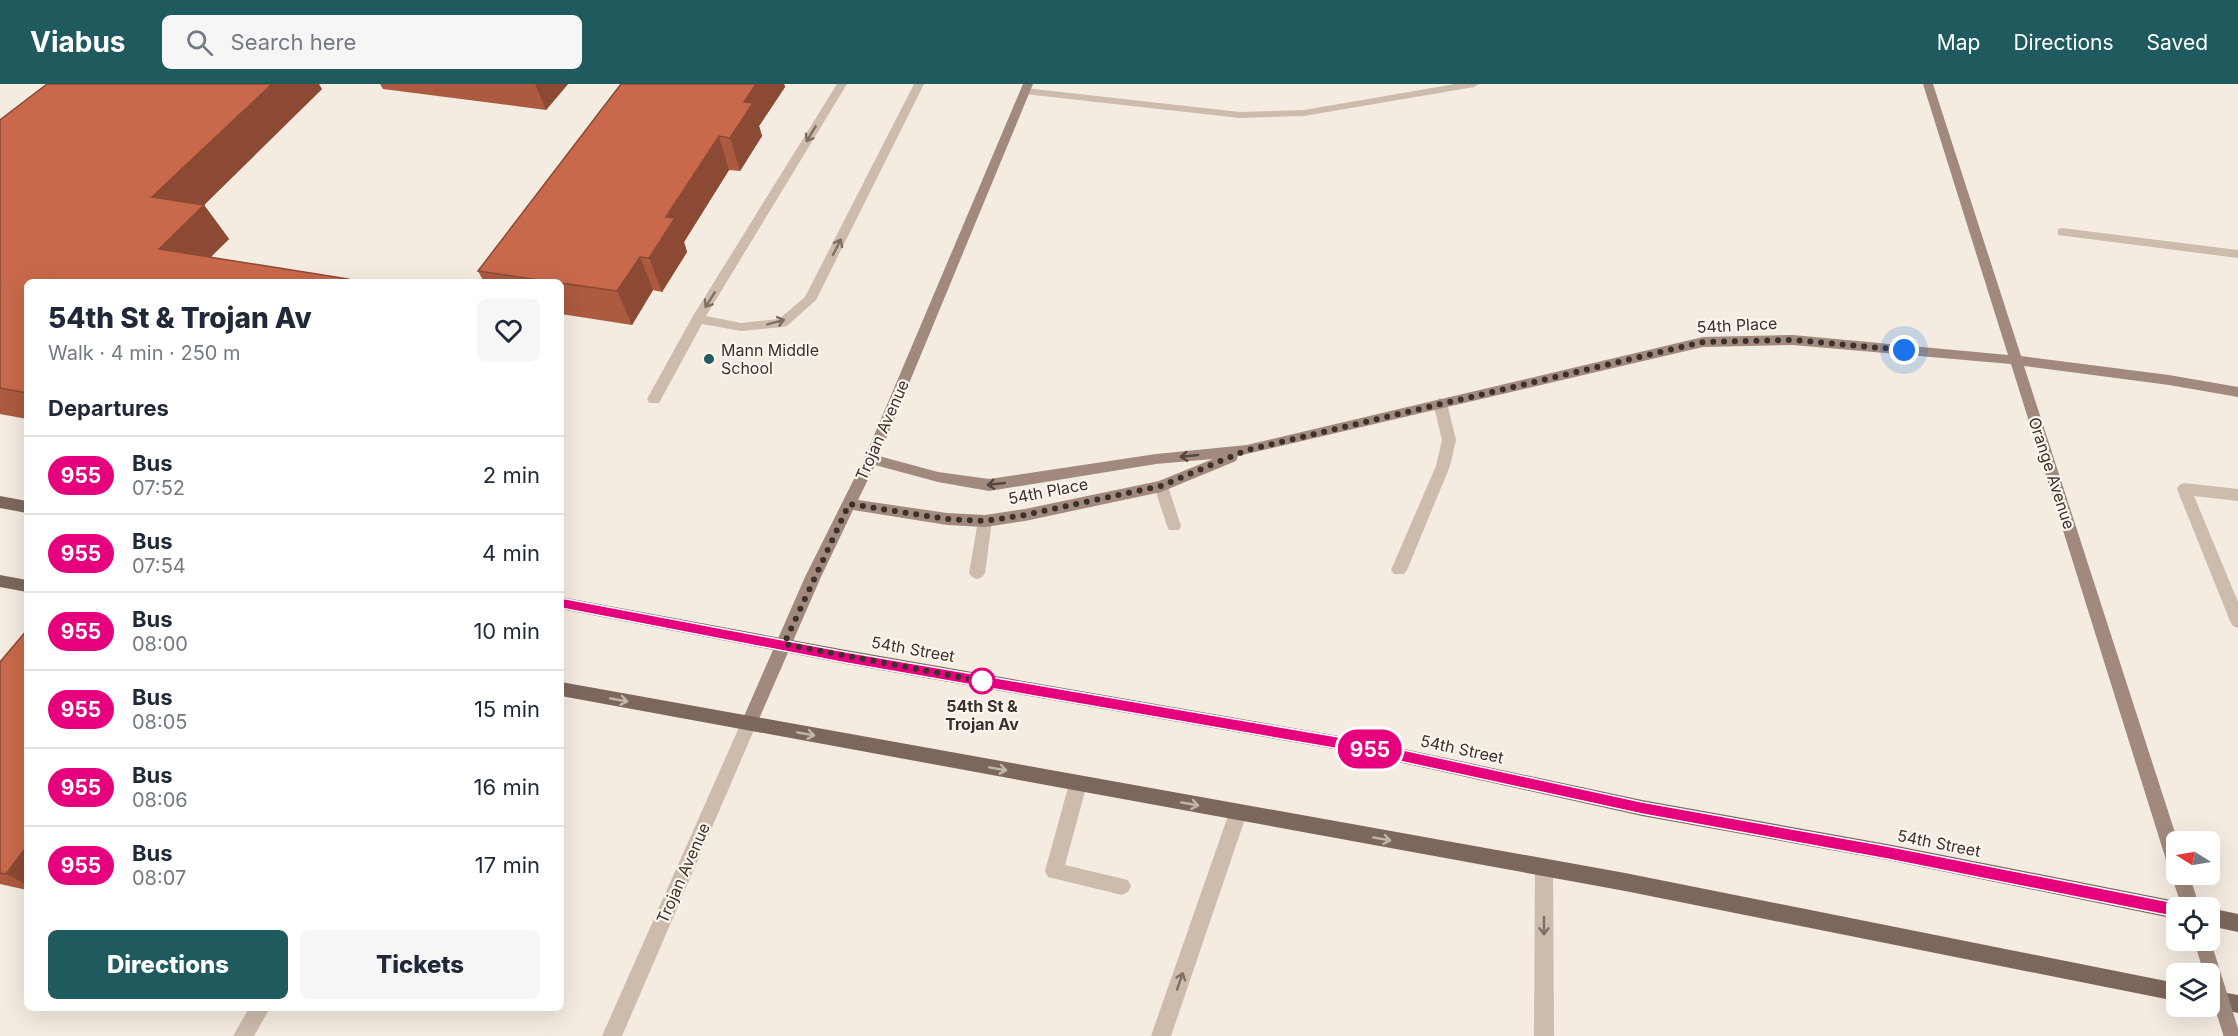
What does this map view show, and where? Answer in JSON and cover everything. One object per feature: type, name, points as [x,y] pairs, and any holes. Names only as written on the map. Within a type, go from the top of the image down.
[{"type":"main road","points":[[0,502],[24,506]]},
{"type":"main road","points":[[0,581],[24,585]]},
{"type":"main road","name":"54th Street","points":[[564,604],[856,659],[1362,747],[1642,808],[1887,852],[2166,908]]},
{"type":"main road","points":[[564,690],[1544,868],[1842,924],[2166,990]]},
{"type":"main road","points":[[2220,919],[2238,923]]},
{"type":"main road","points":[[2220,1001],[2238,1004]]},
{"type":"street","points":[[654,399],[698,319],[842,84]]},
{"type":"street","points":[[698,319],[741,327],[782,323],[810,300],[919,84]]},
{"type":"street","points":[[1027,87],[1240,116],[1304,113],[1474,84]]},
{"type":"street","name":"Orange Avenue","points":[[1928,84],[2166,831]]},
{"type":"street","name":"Trojan Avenue","points":[[612,1036],[784,644],[871,459],[1027,87]]},
{"type":"street","points":[[2062,232],[2238,254]]},
{"type":"street","name":"54th Place","points":[[871,459],[938,477],[989,485],[1156,459],[1247,450],[1703,342],[1793,340],[2016,360],[2169,380],[2238,392]]},
{"type":"street","points":[[1399,570],[1443,466],[1449,440],[1440,403]]},
{"type":"street","name":"54th Place","points":[[849,504],[947,519],[985,521],[1025,515],[1161,486],[1247,450]]},
{"type":"street","points":[[1161,486],[1174,526]]},
{"type":"street","points":[[2238,495],[2184,489],[2238,621]]},
{"type":"street","points":[[977,573],[985,521]]},
{"type":"street","points":[[1078,784],[1054,871],[1122,885]]},
{"type":"street","points":[[1161,1036],[1238,813]]},
{"type":"street","points":[[1544,868],[1544,1036]]},
{"type":"street","points":[[2205,951],[2232,1036]]},
{"type":"street","points":[[243,1036],[258,1011]]},
{"type":"building","points":[[47,84],[272,84],[152,197],[204,205],[159,249],[348,279],[24,279],[24,392],[0,388],[0,120]]},
{"type":"building","points":[[621,84],[756,84],[744,102],[753,103],[730,138],[719,136],[666,217],[675,218],[649,258],[640,257],[617,291],[564,283],[564,279],[532,279],[478,271]]},
{"type":"building","points":[[24,634],[24,850],[6,874],[0,873],[0,662]]},
{"type":"bus line","name":"955","points":[[564,604],[846,657],[1362,747],[1642,808],[1887,852],[2166,908]]},
{"type":"place","name":"Mann Middle School","points":[[709,359]]},
{"type":"place","name":"54th St & Trojan Av","points":[[982,681]]},
{"type":"route","points":[[982,681],[986,682],[784,644],[813,577],[849,504],[947,519],[985,521],[1025,515],[1161,486],[1247,450],[1703,342],[1793,340],[1904,350]]}]
